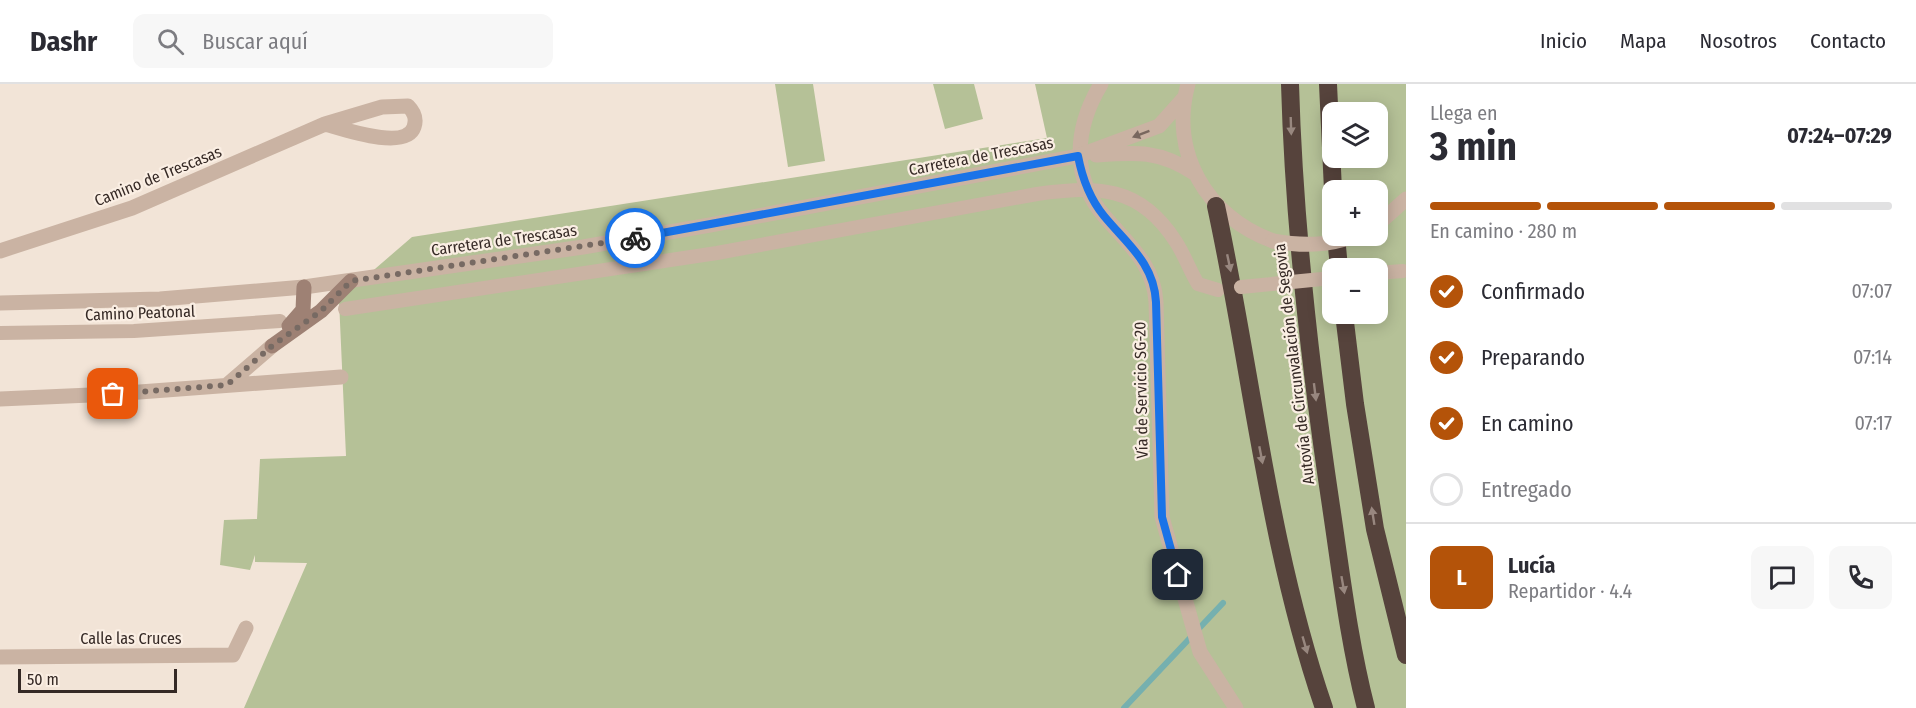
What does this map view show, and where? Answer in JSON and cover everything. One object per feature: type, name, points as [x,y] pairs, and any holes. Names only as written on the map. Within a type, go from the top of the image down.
[{"type":"highway","name":"Autovía de Circunvalación de Segovia","points":[[1290,84],[1292,145],[1303,291],[1316,405],[1339,562],[1366,708]]},
{"type":"highway","points":[[1328,84],[1333,180]]},
{"type":"highway","points":[[1216,206],[1234,288],[1272,514],[1293,603],[1324,708]]},
{"type":"highway","points":[[1345,324],[1355,404],[1375,529],[1406,655]]},
{"type":"main road","points":[[272,346],[321,311],[351,281]]},
{"type":"main road","points":[[272,346],[303,310],[304,287]]},
{"type":"street","name":"Vía de Servicio SG-20","points":[[1101,84],[1084,123],[1078,156],[1087,188],[1102,214],[1143,259],[1154,281],[1162,517],[1200,652],[1236,708]]},
{"type":"street","name":"Carretera de Trescasas","points":[[1078,156],[1159,126],[1186,91]]},
{"type":"street","points":[[1186,91],[1182,114],[1186,149],[1194,173],[1216,206],[1233,221],[1273,241],[1296,245],[1322,244]]},
{"type":"street","name":"Camino de Trescasas","points":[[0,251],[132,208],[325,124],[382,107],[398,105],[408,106],[414,113],[415,120],[414,129],[408,136],[399,138],[387,138],[325,124]]},
{"type":"street","name":"Carretera de Trescasas","points":[[0,303],[160,299],[351,281],[593,245],[1078,156],[1154,154],[1170,158],[1194,173]]},
{"type":"street","points":[[345,309],[717,253],[1037,194],[1087,188],[1112,192],[1145,207],[1170,233],[1198,284],[1218,290]]},
{"type":"street","points":[[1388,215],[1406,199]]},
{"type":"street","points":[[1388,272],[1403,271]]},
{"type":"street","points":[[1241,287],[1322,279]]},
{"type":"street","name":"Camino Peatonal","points":[[0,333],[134,331],[280,321]]},
{"type":"street","points":[[227,385],[272,346]]},
{"type":"street","points":[[0,399],[113,394],[341,376]]},
{"type":"street","name":"Calle las Cruces","points":[[0,657],[233,655],[246,628]]},
{"type":"green space","points":[[775,84],[813,84],[825,161],[788,167]]},
{"type":"green space","points":[[933,84],[974,84],[983,119],[945,129]]},
{"type":"green space","points":[[1035,84],[1406,84],[1406,708],[244,708],[307,563],[255,562],[255,555],[250,570],[220,565],[224,520],[257,519],[260,459],[346,456],[339,300],[412,237],[1047,138]]},
{"type":"waterway","points":[[1124,708],[1223,603]]},
{"type":"way so far","points":[[113,394],[227,385],[272,346],[321,311],[351,281],[635,238]]},
{"type":"route","points":[[635,238],[1078,156],[1087,188],[1093,200],[1102,214],[1143,259],[1154,281],[1162,517],[1178,575]]}]
